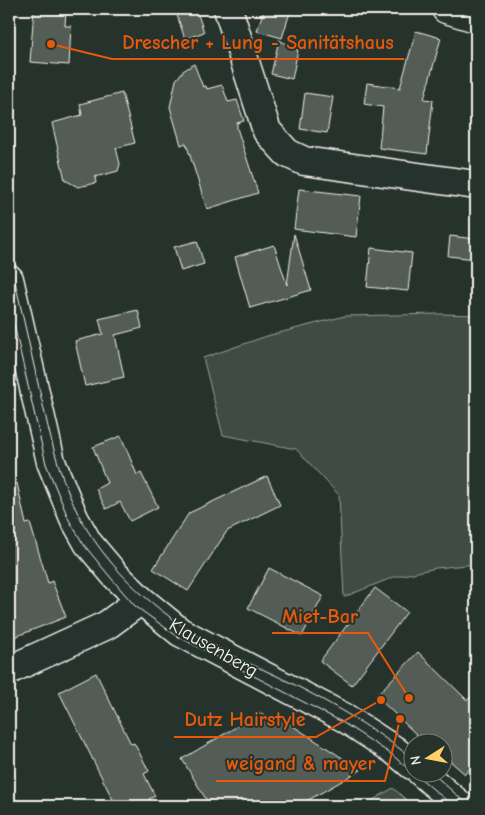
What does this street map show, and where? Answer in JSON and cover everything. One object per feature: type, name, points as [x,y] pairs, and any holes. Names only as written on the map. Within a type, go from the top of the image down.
[{"type":"street","points":[[228,9],[267,131],[287,153],[304,161],[476,185]]},
{"type":"street","points":[[446,9],[476,18]]},
{"type":"street","name":"Klausenberg","points":[[9,278],[51,462],[74,518],[99,556],[115,575],[141,600],[180,632],[345,718],[402,757]]},
{"type":"street","points":[[9,670],[107,625],[141,600]]},
{"type":"street","points":[[433,782],[461,806]]},
{"type":"shaded area","points":[[476,315],[476,564],[436,568],[394,577],[344,597],[339,495],[296,449],[223,435],[203,358],[267,336],[345,316]]},
{"type":"shaded area","points":[[393,788],[413,806],[363,806]]},
{"type":"building","points":[[34,9],[66,9],[65,26],[71,26],[69,65],[30,62]]},
{"type":"building","points":[[175,9],[196,9],[204,32],[185,39]]},
{"type":"building","points":[[264,9],[291,9],[282,38],[257,31]]},
{"type":"building","points":[[416,31],[441,38],[424,99],[433,100],[427,154],[379,148],[383,107],[364,104],[367,83],[400,88]]},
{"type":"building","points":[[279,40],[298,50],[292,79],[271,74]]},
{"type":"building","points":[[194,64],[203,87],[206,86],[207,89],[222,85],[228,102],[237,100],[244,121],[237,123],[237,128],[258,193],[207,209],[186,143],[181,145],[170,107],[176,80],[183,71]]},
{"type":"building","points":[[122,93],[135,143],[116,148],[120,164],[118,171],[95,177],[96,183],[78,187],[65,180],[52,123],[82,115],[80,104]]},
{"type":"building","points":[[305,93],[333,97],[327,133],[300,129]]},
{"type":"building","points":[[299,189],[361,196],[356,237],[294,229]]},
{"type":"building","points":[[294,234],[311,290],[250,308],[235,257],[274,245],[287,285]]},
{"type":"building","points":[[450,236],[476,239],[476,259],[448,256]]},
{"type":"building","points":[[197,241],[204,264],[181,271],[174,247]]},
{"type":"building","points":[[371,248],[412,253],[408,291],[367,287]]},
{"type":"building","points":[[138,310],[142,328],[115,335],[124,377],[85,386],[75,341],[103,334],[99,319]]},
{"type":"building","points":[[121,436],[137,475],[141,473],[158,507],[130,521],[120,502],[106,509],[96,489],[107,483],[93,447]]},
{"type":"building","points":[[267,476],[280,505],[227,531],[188,591],[153,569],[189,513]]},
{"type":"building","points":[[17,483],[26,524],[30,523],[48,583],[52,581],[66,617],[9,639],[9,484]]},
{"type":"building","points":[[269,568],[323,596],[302,636],[248,608]]},
{"type":"building","points":[[375,588],[407,612],[352,685],[320,661]]},
{"type":"building","points":[[418,652],[467,700],[476,694],[476,762],[465,774],[452,763],[452,732],[414,732],[376,696]]},
{"type":"building","points":[[96,673],[131,744],[134,743],[149,771],[144,774],[155,796],[149,799],[152,806],[116,806],[59,692]]},
{"type":"building","points":[[260,713],[275,722],[279,717],[361,770],[298,806],[210,806],[182,759]]},
{"type":"tram line","points":[[9,255],[48,427],[59,467],[83,523],[107,557],[136,589],[168,616],[186,628],[229,654],[277,676],[330,704],[364,724],[402,751]]},
{"type":"tram line","points":[[9,303],[46,464],[69,520],[84,545],[111,578],[135,606],[177,636],[342,722],[391,754],[402,763]]},
{"type":"tram line","points":[[425,782],[453,806]]},
{"type":"tram line","points":[[442,782],[469,806]]},
{"type":"place","name":"Drescher + Lung - Sanitätshaus","points":[[51,44]]},
{"type":"place","name":"Miet-Bar","points":[[409,698]]},
{"type":"place","name":"Dutz Hairstyle","points":[[381,700]]},
{"type":"place","name":"weigand & mayer","points":[[400,719]]}]
